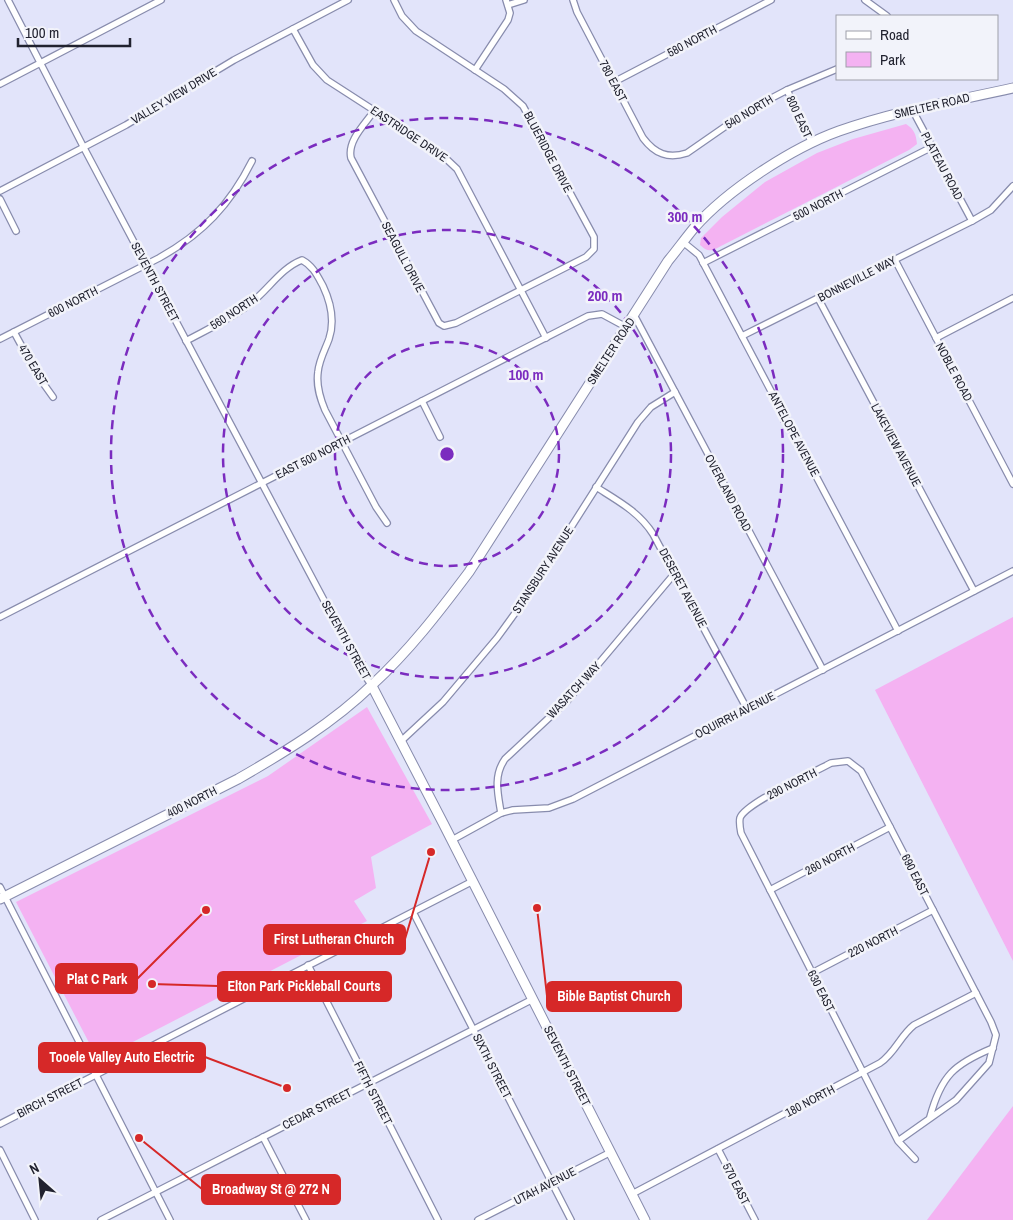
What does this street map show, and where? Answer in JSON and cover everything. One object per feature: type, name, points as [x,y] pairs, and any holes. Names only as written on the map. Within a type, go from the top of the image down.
[{"type":"street","name":"SEVENTH STREET","points":[[8,0],[186,341],[361,670],[372,686],[646,1220]]},
{"type":"street","points":[[0,84],[161,0]]},
{"type":"street","name":"VALLEY VIEW DRIVE","points":[[0,191],[126,125],[234,60],[348,0]]},
{"type":"street","name":"BLUERIDGE DRIVE","points":[[394,0],[402,16],[416,32],[510,93],[527,112],[594,237],[594,249],[586,257],[521,290]]},
{"type":"street","points":[[475,70],[508,20],[510,12],[507,3],[524,0]]},
{"type":"street","name":"780 EAST","points":[[572,0],[643,138],[653,149],[664,156]]},
{"type":"street","name":"580 NORTH","points":[[614,82],[771,0]]},
{"type":"street","points":[[865,0],[886,15]]},
{"type":"street","name":"EASTRIDGE DRIVE","points":[[293,29],[309,60],[322,76],[440,153],[457,169],[546,338]]},
{"type":"street","name":"540 NORTH","points":[[664,156],[678,156],[687,153],[733,120],[787,90],[836,69]]},
{"type":"street","name":"SMELTER ROAD","points":[[372,686],[415,642],[469,572],[668,261],[695,227],[719,204],[748,181],[781,160],[837,131],[872,120],[1013,88]]},
{"type":"street","name":"800 EAST","points":[[787,90],[812,143]]},
{"type":"street","name":"SEAGULL DRIVE","points":[[374,111],[351,144],[349,150],[351,158],[439,323],[444,326],[456,323],[521,290]]},
{"type":"street","name":"PLATEAU ROAD","points":[[913,111],[972,221]]},
{"type":"street","name":"500 NORTH","points":[[703,263],[932,147]]},
{"type":"street","name":"600 NORTH","points":[[0,339],[183,244],[214,217],[231,197],[252,161]]},
{"type":"street","name":"BONNEVILLE WAY","points":[[742,336],[972,221],[990,210],[1013,186]]},
{"type":"street","points":[[0,199],[16,231]]},
{"type":"street","name":"ANTELOPE AVENUE","points":[[683,242],[699,255],[898,632]]},
{"type":"street","name":"560 NORTH","points":[[186,341],[244,308],[260,295],[287,267],[302,260],[315,270],[327,294],[331,308],[331,332],[319,365],[318,388],[322,403],[342,442]]},
{"type":"street","name":"NOBLE ROAD","points":[[895,260],[1013,484]]},
{"type":"street","name":"LAKEVIEW AVENUE","points":[[818,298],[974,591]]},
{"type":"street","points":[[936,338],[1013,298]]},
{"type":"street","name":"EAST 500 NORTH","points":[[0,617],[596,314],[602,314],[626,328]]},
{"type":"street","name":"OVERLAND ROAD","points":[[634,315],[823,670]]},
{"type":"street","name":"470 EAST","points":[[14,332],[38,376],[53,397]]},
{"type":"street","name":"STANSBURY AVENUE","points":[[400,742],[443,702],[498,638],[526,598],[642,416],[675,392]]},
{"type":"street","points":[[422,401],[440,437]]},
{"type":"street","points":[[342,442],[376,507],[387,523]]},
{"type":"street","name":"DESERET AVENUE","points":[[596,487],[633,511],[654,534],[747,709]]},
{"type":"street","name":"OQUIRRH AVENUE","points":[[452,840],[501,813],[513,810],[549,808],[562,804],[1013,571]]},
{"type":"street","name":"WASATCH WAY","points":[[501,813],[497,779],[500,765],[511,752],[568,700],[675,573]]},
{"type":"street","name":"400 NORTH","points":[[2,898],[263,764],[312,733],[372,686]]},
{"type":"street","name":"290 NORTH","points":[[740,816],[752,804],[831,763],[848,761]]},
{"type":"street","name":"690 EAST","points":[[848,761],[861,771],[976,993],[996,1035],[993,1048]]},
{"type":"street","name":"630 EAST","points":[[740,816],[741,833],[863,1073],[898,1141],[915,1159]]},
{"type":"street","name":"260 NORTH","points":[[770,890],[890,827]]},
{"type":"street","name":"BIRCH STREET","points":[[0,1124],[473,881]]},
{"type":"street","points":[[0,887],[2,898],[170,1220]]},
{"type":"street","name":"220 NORTH","points":[[812,973],[933,910]]},
{"type":"street","name":"SIXTH STREET","points":[[413,912],[571,1220]]},
{"type":"street","name":"FIFTH STREET","points":[[308,965],[438,1220]]},
{"type":"street","name":"180 NORTH","points":[[632,1194],[863,1073],[886,1059],[905,1033],[914,1025],[976,993]]},
{"type":"street","name":"CEDAR STREET","points":[[101,1220],[533,999]]},
{"type":"street","points":[[930,1117],[941,1086],[950,1074],[969,1058],[993,1048]]},
{"type":"street","points":[[898,1141],[956,1100],[989,1063],[993,1048]]},
{"type":"street","points":[[263,1137],[306,1220]]},
{"type":"street","name":"570 EAST","points":[[718,1149],[754,1220]]},
{"type":"street","points":[[0,1150],[35,1220]]},
{"type":"street","name":"UTAH AVENUE","points":[[478,1220],[611,1152]]},
{"type":"green space","points":[[906,124],[914,132],[917,144],[909,150],[714,250],[706,250],[700,245],[701,238],[722,217],[765,182],[817,153],[853,139]]},
{"type":"green space","points":[[1013,617],[1013,961],[875,690]]},
{"type":"green space","points":[[367,707],[432,824],[371,857],[376,888],[354,901],[367,921],[98,1060],[16,902],[268,776]]},
{"type":"green space","points":[[1013,1106],[1013,1220],[927,1220]]},
{"type":"place","name":"First Lutheran Church","points":[[431,852]]},
{"type":"place","name":"Bible Baptist Church","points":[[537,908]]},
{"type":"place","name":"Plat C Park","points":[[206,910]]},
{"type":"place","name":"Elton Park Pickleball Courts","points":[[152,984]]},
{"type":"place","name":"Tooele Valley Auto Electric","points":[[287,1088]]},
{"type":"place","name":"Broadway St @ 272 N","points":[[139,1138]]}]
